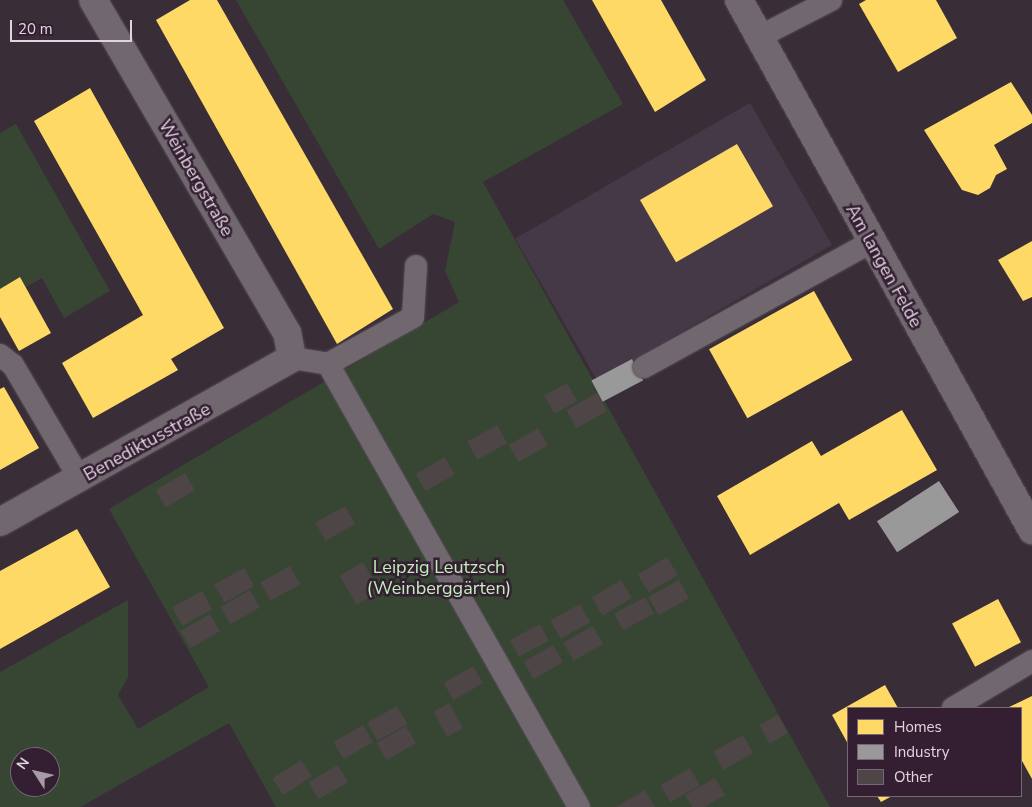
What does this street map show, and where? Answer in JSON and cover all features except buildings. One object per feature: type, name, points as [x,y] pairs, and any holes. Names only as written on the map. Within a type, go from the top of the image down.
[{"type":"street","name":"Weinbergstraße","points":[[93,0],[287,333],[292,358]]},
{"type":"street","name":"Am langen Felde","points":[[739,0],[871,242],[1032,530]]},
{"type":"street","name":"Benediktusstraße","points":[[0,522],[80,479],[292,358]]},
{"type":"lane","points":[[759,37],[831,0]]},
{"type":"lane","points":[[644,367],[871,242]]},
{"type":"lane","points":[[292,358],[328,364],[413,317],[416,266]]},
{"type":"lane","points":[[0,355],[13,365],[80,479]]},
{"type":"lane","points":[[328,364],[579,807]]},
{"type":"lane","points":[[955,707],[1032,662]]},
{"type":"shaded area","points":[[750,103],[832,245],[597,381],[515,238]]},
{"type":"green space","name":"Leipzig Leutzsch (Weinberggärten)","points":[[236,0],[563,0],[623,104],[483,182],[830,807],[276,807],[229,723],[80,807],[0,807],[0,672],[128,600],[128,677],[118,695],[138,729],[209,687],[109,509],[459,302],[445,271],[455,222],[433,214],[379,249]]},
{"type":"green space","points":[[16,124],[110,291],[64,318],[42,278],[26,287],[20,277],[0,289],[0,133]]}]
